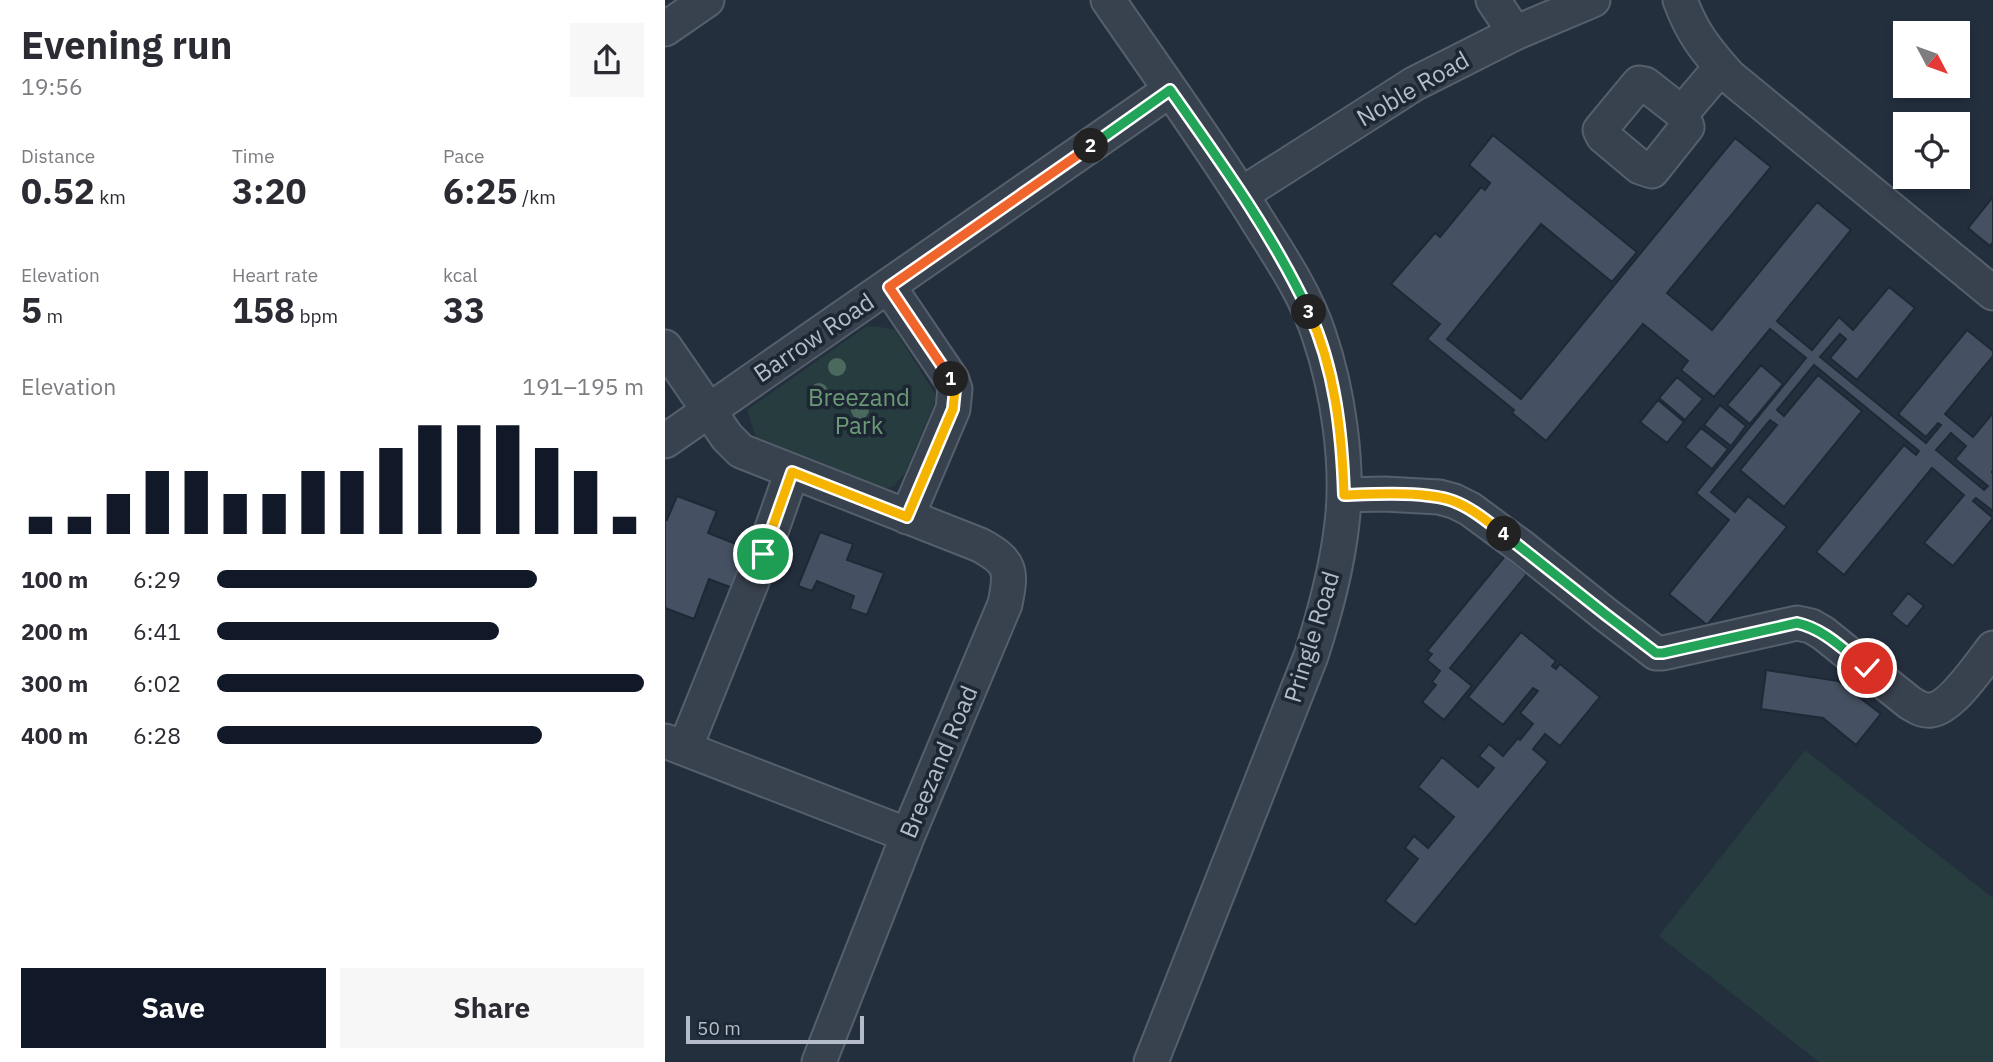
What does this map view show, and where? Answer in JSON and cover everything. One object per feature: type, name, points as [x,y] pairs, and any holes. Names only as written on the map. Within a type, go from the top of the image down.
[{"type":"street","points":[[665,29],[707,0]]},
{"type":"street","name":"Pringle Road","points":[[1108,0],[1242,194],[1291,275],[1319,334],[1334,391],[1342,451],[1344,495],[1330,593],[1311,656],[1151,1062]]},
{"type":"street","points":[[1493,0],[1515,33]]},
{"type":"street","name":"Noble Road","points":[[1242,194],[1414,84],[1515,33],[1593,0]]},
{"type":"street","points":[[1680,0],[1703,47],[1729,76],[1990,284]]},
{"type":"street","points":[[1682,113],[1721,66]]},
{"type":"street","name":"Barrow Road","points":[[665,441],[1170,90]]},
{"type":"street","points":[[889,287],[952,380],[955,389],[953,409],[907,517]]},
{"type":"street","name":"Breezand Road","points":[[665,347],[734,446],[746,454],[980,545],[995,553],[1005,564],[1010,578],[1005,604],[908,835],[819,1062]]},
{"type":"street","points":[[792,472],[763,554],[675,745],[908,835]]},
{"type":"street","points":[[1344,495],[1439,497],[1470,509],[1656,653],[1797,623],[1811,626],[1823,633],[1910,703],[1921,710],[1932,710],[1949,702],[1993,648]]},
{"type":"green space","name":"Breezand Park","points":[[867,326],[895,330],[937,397],[905,473],[894,486],[878,491],[758,443],[747,410]]},
{"type":"green space","points":[[1805,750],[1993,898],[1993,1062],[1819,1062],[1659,936]]},
{"type":"building","points":[[1493,135],[1637,252],[1612,282],[1541,224],[1447,339],[1521,399],[1735,138],[1771,167],[1667,293],[1712,330],[1817,202],[1851,230],[1777,321],[1812,350],[1839,317],[1853,330],[1889,287],[1915,308],[1857,380],[1830,358],[1846,339],[1840,334],[1820,357],[1926,443],[1941,425],[1938,423],[1926,437],[1898,414],[1967,330],[1993,351],[1993,356],[1945,414],[1973,437],[1993,413],[1993,511],[1976,498],[1973,501],[1993,518],[1953,566],[1924,543],[1964,495],[1932,468],[1844,575],[1816,552],[1904,445],[1916,455],[1919,451],[1814,365],[1777,410],[1784,416],[1818,375],[1862,411],[1784,507],[1740,470],[1777,425],[1770,420],[1711,492],[1735,512],[1748,496],[1787,527],[1707,625],[1669,594],[1729,520],[1696,493],[1806,358],[1770,329],[1714,397],[1681,370],[1688,361],[1643,324],[1546,441],[1512,413],[1514,410],[1427,339],[1440,324],[1391,284],[1435,233],[1440,237],[1481,187],[1485,190],[1490,183],[1469,165]],"holes":[[[1951,433],[1966,446],[1955,459],[1988,486],[1984,490],[1936,450]]]},
{"type":"building","points":[[1993,197],[1993,242],[1990,246],[1968,228]]},
{"type":"building","points":[[1761,365],[1783,384],[1750,424],[1727,405]]},
{"type":"building","points":[[1677,377],[1703,399],[1685,420],[1659,398]]},
{"type":"building","points":[[1658,400],[1684,422],[1667,443],[1640,422]]},
{"type":"building","points":[[1720,405],[1746,426],[1731,446],[1704,425]]},
{"type":"building","points":[[1701,428],[1728,449],[1712,469],[1685,447]]},
{"type":"building","points":[[677,496],[717,511],[708,533],[761,554],[746,593],[709,579],[694,619],[665,608],[665,519],[667,520]]},
{"type":"building","points":[[820,532],[853,544],[847,560],[884,573],[867,615],[850,609],[854,596],[817,581],[812,591],[798,586]]},
{"type":"building","points":[[1505,556],[1527,574],[1450,668],[1472,686],[1444,720],[1422,702],[1436,685],[1432,682],[1440,671],[1427,660],[1432,654],[1427,651]]},
{"type":"building","points":[[1908,593],[1924,606],[1907,627],[1891,614]]},
{"type":"building","points":[[1521,632],[1556,661],[1552,666],[1556,669],[1560,664],[1600,697],[1560,746],[1545,734],[1533,749],[1548,762],[1415,925],[1385,901],[1418,859],[1405,848],[1414,836],[1428,848],[1454,817],[1418,787],[1442,757],[1478,787],[1494,768],[1479,756],[1489,744],[1503,756],[1533,724],[1520,713],[1538,691],[1533,688],[1503,725],[1468,697]]},
{"type":"building","points":[[1766,670],[1838,681],[1881,714],[1856,745],[1823,718],[1761,709]]},
{"type":"route","points":[[763,554],[792,472],[907,517],[953,409],[955,389],[952,380],[889,287],[1170,90],[1223,165],[1291,275],[1319,334],[1334,391],[1342,451],[1344,495],[1439,497],[1470,509],[1656,653],[1797,623],[1811,626],[1823,633],[1867,668]]}]
